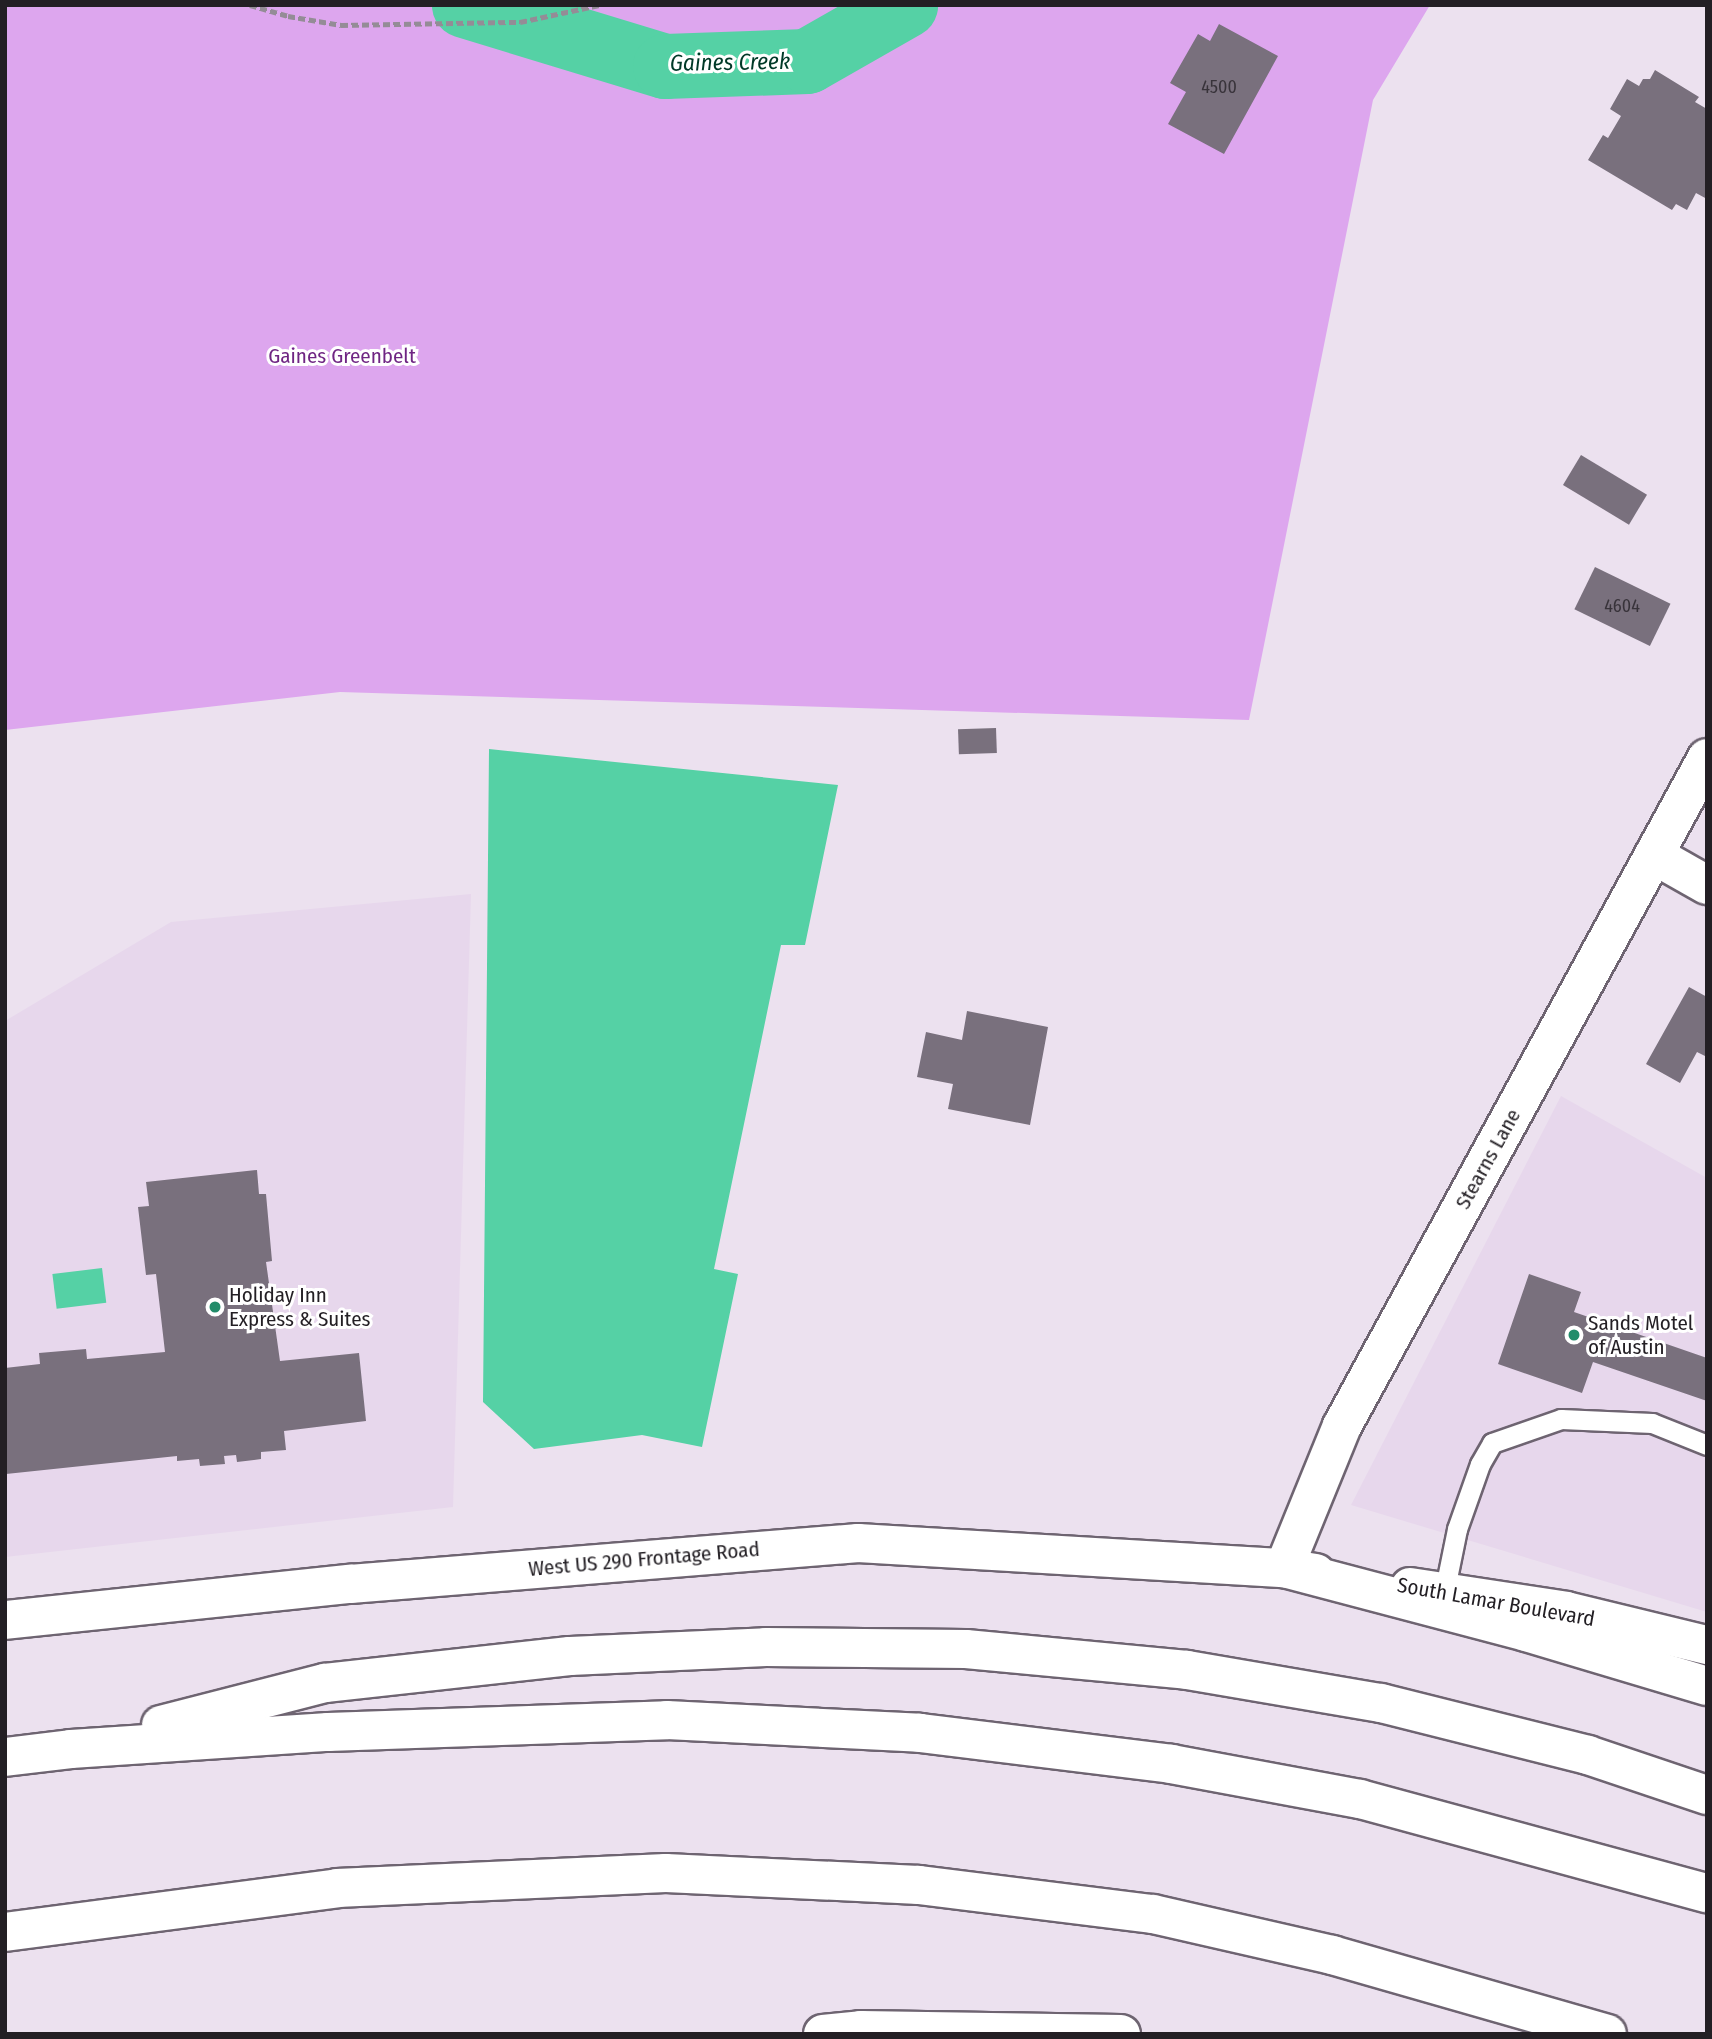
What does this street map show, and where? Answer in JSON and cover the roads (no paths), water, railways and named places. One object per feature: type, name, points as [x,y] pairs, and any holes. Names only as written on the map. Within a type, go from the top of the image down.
[{"type":"main road","name":"Stearns Lane","points":[[1284,1568],[1342,1426],[1707,758]]},
{"type":"main road","points":[[1654,855],[1707,885]]},
{"type":"main road","name":"West US 290 Frontage Road","points":[[5,1620],[350,1584],[858,1543],[1284,1568]]},
{"type":"main road","points":[[1284,1568],[1526,1632],[1707,1686]]},
{"type":"main road","name":"South Lamar Boulevard","points":[[1284,1568],[1566,1611],[1707,1645]]},
{"type":"main road","points":[[71,1749],[325,1683],[598,1654],[765,1647],[966,1649],[1187,1670],[1381,1703],[1588,1755],[1707,1795]]},
{"type":"main road","points":[[5,1757],[71,1749],[328,1732],[667,1720],[920,1733],[1171,1764],[1360,1798],[1707,1893]]},
{"type":"main road","points":[[5,1932],[337,1888],[666,1873],[919,1885],[1153,1914],[1332,1955],[1607,2034]]},
{"type":"main road","points":[[823,2034],[861,2031],[1121,2034]]},
{"type":"lane","points":[[1444,1592],[1457,1529],[1480,1464],[1492,1443],[1561,1419],[1652,1423],[1707,1444]]},
{"type":"waterway","name":"Gaines Creek","points":[[464,5],[665,66],[807,61],[905,5]]},
{"type":"place","name":"Holiday Inn Express & Suites","points":[[215,1307]]},
{"type":"place","name":"Sands Motel of Austin","points":[[1574,1335]]},
{"type":"park label","name":"Gaines Greenbelt","points":[[342,356]]}]
